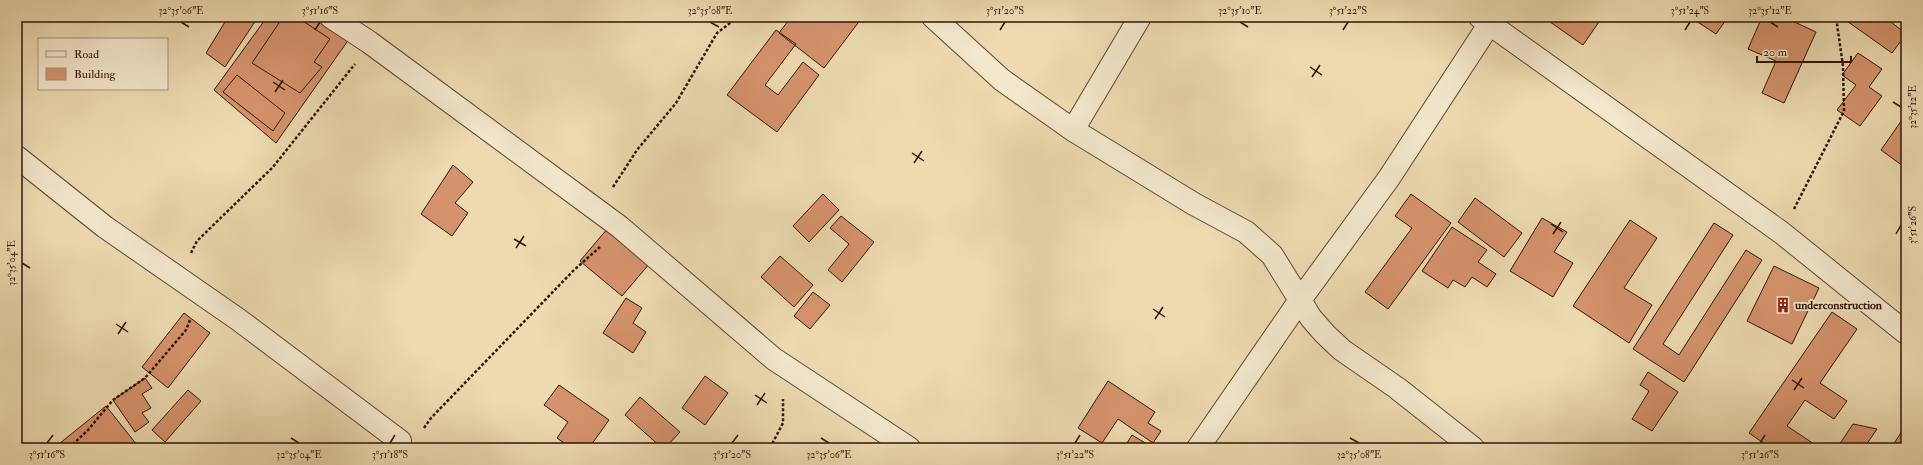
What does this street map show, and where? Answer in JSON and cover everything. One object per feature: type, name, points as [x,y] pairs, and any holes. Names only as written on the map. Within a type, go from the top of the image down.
[{"type":"street","points":[[331,17],[368,42],[620,227],[774,359],[909,448]]},
{"type":"street","points":[[933,17],[1002,80],[1073,130],[1194,204],[1246,232],[1272,255],[1311,318],[1342,350],[1398,388],[1473,448]]},
{"type":"street","points":[[1073,130],[1140,17]]},
{"type":"street","points":[[1198,448],[1300,300],[1389,178],[1488,20],[1782,233],[1906,333]]},
{"type":"street","points":[[17,157],[105,227],[239,320],[400,440]]},
{"type":"path","points":[[609,193],[637,150],[676,103],[717,33],[738,17]]},
{"type":"path","points":[[1782,233],[1844,111],[1843,66],[1836,17]]},
{"type":"path","points":[[188,257],[197,241],[273,167],[350,72],[368,42]]},
{"type":"path","points":[[423,430],[432,418],[574,270],[620,227]]},
{"type":"path","points":[[69,448],[88,430],[113,400],[145,378],[186,330],[192,318]]},
{"type":"path","points":[[770,448],[783,423],[783,364]]},
{"type":"building","points":[[228,17],[258,17],[225,67],[206,53]]},
{"type":"building","points":[[267,17],[353,17],[361,22],[276,143],[214,90]]},
{"type":"building","points":[[283,17],[297,17],[330,39],[314,62],[322,67],[300,93],[252,63]]},
{"type":"building","points":[[791,17],[859,17],[861,19],[824,68],[779,33]]},
{"type":"building","points":[[1543,17],[1599,17],[1601,19],[1583,45]]},
{"type":"building","points":[[1690,17],[1728,17],[1716,34]]},
{"type":"building","points":[[1762,17],[1784,17],[1816,32],[1784,103],[1762,93],[1776,61],[1748,49]]},
{"type":"building","points":[[1845,17],[1885,17],[1906,34],[1892,53],[1844,19]]},
{"type":"building","points":[[776,30],[796,44],[765,85],[778,95],[803,62],[819,75],[777,132],[727,95]]},
{"type":"building","points":[[1858,53],[1882,69],[1869,87],[1882,96],[1860,126],[1837,110],[1856,85],[1842,75]]},
{"type":"building","points":[[237,75],[285,113],[273,131],[223,92]]},
{"type":"building","points":[[1906,114],[1906,162],[1903,166],[1881,150]]},
{"type":"building","points":[[453,165],[473,182],[455,203],[468,213],[452,236],[421,214]]},
{"type":"building","points":[[823,194],[839,210],[809,242],[793,226]]},
{"type":"building","points":[[1411,194],[1451,223],[1388,309],[1365,292],[1412,228],[1395,216]]},
{"type":"building","points":[[1475,198],[1522,233],[1504,257],[1458,222]]},
{"type":"building","points":[[841,216],[874,242],[842,282],[828,270],[849,244],[830,228]]},
{"type":"building","points":[[1542,218],[1567,232],[1554,252],[1573,263],[1553,297],[1510,271]]},
{"type":"building","points":[[1630,220],[1657,238],[1624,288],[1652,305],[1629,343],[1573,306]]},
{"type":"building","points":[[1714,223],[1733,235],[1663,344],[1679,355],[1746,250],[1762,260],[1684,382],[1633,349]]},
{"type":"building","points":[[1452,227],[1487,250],[1478,262],[1496,274],[1487,287],[1472,277],[1465,287],[1453,280],[1448,288],[1422,271]]},
{"type":"building","points":[[608,228],[650,263],[622,296],[580,261]]},
{"type":"building","points":[[780,256],[813,285],[794,307],[761,277]]},
{"type":"building","name":"underconstruction","points":[[1774,266],[1819,288],[1792,344],[1747,321]]},
{"type":"building","points":[[813,292],[830,305],[810,329],[794,316]]},
{"type":"building","points":[[626,298],[642,308],[633,323],[646,332],[633,353],[603,333]]},
{"type":"building","points":[[1832,312],[1857,329],[1820,383],[1847,401],[1834,419],[1805,400],[1787,426],[1817,446],[1816,448],[1771,448],[1749,433]]},
{"type":"building","points":[[184,313],[210,333],[168,388],[142,367]]},
{"type":"building","points":[[1648,372],[1678,392],[1652,431],[1632,419],[1649,391],[1640,385]]},
{"type":"building","points":[[705,376],[728,393],[705,425],[682,408]]},
{"type":"building","points":[[145,378],[152,388],[142,394],[151,408],[142,413],[149,422],[135,432],[113,400]]},
{"type":"building","points":[[1108,381],[1155,412],[1148,423],[1161,431],[1153,443],[1118,419],[1102,443],[1078,428]]},
{"type":"building","points":[[559,385],[609,420],[589,448],[571,448],[557,438],[568,422],[544,405]]},
{"type":"building","points":[[188,390],[201,401],[165,442],[152,430]]},
{"type":"building","points":[[640,397],[680,432],[665,448],[662,448],[625,415]]},
{"type":"building","points":[[106,406],[137,445],[135,448],[54,448]]},
{"type":"building","points":[[1853,424],[1877,429],[1864,448],[1837,448]]},
{"type":"building","points":[[1904,428],[1906,429],[1906,448],[1891,448]]},
{"type":"building","points":[[1132,435],[1152,447],[1152,448],[1124,448]]},
{"type":"place","name":"underconstruction","points":[[1783,305]]}]
